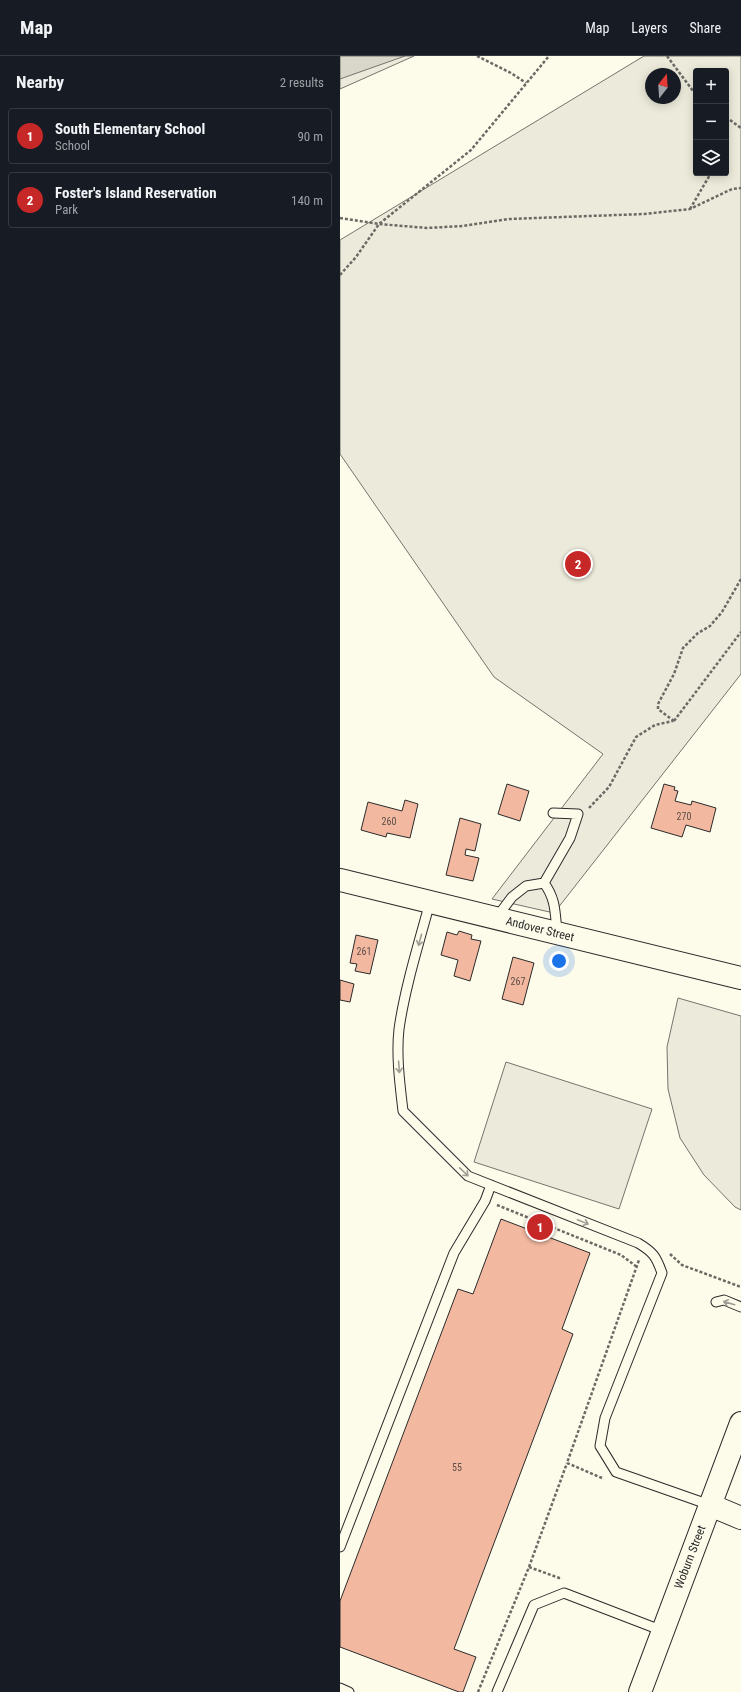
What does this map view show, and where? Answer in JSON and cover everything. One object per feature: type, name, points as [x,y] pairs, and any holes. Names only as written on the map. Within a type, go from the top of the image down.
[{"type":"street","name":"Andover Street","points":[[340,880],[741,978]]},
{"type":"street","name":"Woburn Street","points":[[640,1692],[741,1423]]},
{"type":"street","points":[[710,1506],[741,1518]]},
{"type":"lane","points":[[544,883],[570,838],[578,814],[553,813]]},
{"type":"lane","points":[[496,918],[512,898],[526,886],[544,883]]},
{"type":"lane","points":[[544,883],[551,892],[554,901],[557,933]]},
{"type":"lane","points":[[430,902],[415,957],[399,1030],[398,1064],[403,1111],[468,1176],[638,1243],[652,1252],[658,1260],[662,1273],[605,1418],[600,1446],[616,1472],[710,1506]]},
{"type":"lane","points":[[340,1547],[454,1253],[485,1201],[491,1185]]},
{"type":"lane","points":[[716,1302],[724,1300],[741,1307]]},
{"type":"lane","points":[[497,1692],[534,1605],[564,1593],[663,1631]]},
{"type":"lane","points":[[340,1688],[349,1692]]},
{"type":"path","points":[[476,56],[511,73],[526,83]]},
{"type":"path","points":[[340,275],[356,257],[379,224],[471,150],[549,56]]},
{"type":"path","points":[[667,56],[693,91]]},
{"type":"path","points":[[729,119],[741,128]]},
{"type":"path","points":[[690,209],[709,176]]},
{"type":"path","points":[[340,218],[379,224],[427,228],[463,226],[509,219],[644,214],[690,209],[732,189],[741,188]]},
{"type":"path","points":[[674,721],[658,709],[658,704],[674,674],[683,648],[698,633],[710,626],[722,612],[741,579]]},
{"type":"path","points":[[577,817],[593,805],[609,787],[636,737],[655,725],[674,721],[741,632]]},
{"type":"path","points":[[485,1201],[621,1255],[637,1267]]},
{"type":"path","points":[[665,1250],[682,1265],[741,1288]]},
{"type":"path","points":[[528,1568],[566,1463]]},
{"type":"shaded area","points":[[340,56],[414,56],[340,89]]},
{"type":"shaded area","points":[[340,56],[405,56],[340,79]]},
{"type":"shaded area","points":[[644,56],[741,56],[741,674],[554,913],[492,899],[603,754],[494,677],[340,454],[340,240]]},
{"type":"shaded area","points":[[678,998],[741,1016],[741,1210],[735,1207],[704,1175],[680,1138],[668,1089],[667,1047]]},
{"type":"shaded area","points":[[506,1062],[652,1109],[619,1209],[474,1162]]},
{"type":"building","points":[[507,784],[529,791],[520,821],[498,814]]},
{"type":"building","points":[[664,784],[675,787],[674,790],[678,791],[675,801],[691,805],[692,801],[716,808],[710,832],[686,825],[682,837],[651,828]]},
{"type":"building","points":[[405,800],[418,804],[410,838],[387,833],[386,837],[361,830],[368,802],[402,811]]},
{"type":"building","points":[[460,818],[481,824],[475,851],[466,849],[465,855],[479,858],[473,881],[446,875]]},
{"type":"building","points":[[459,931],[472,935],[471,939],[481,941],[470,981],[454,976],[458,960],[441,955],[447,932],[457,935]]},
{"type":"building","points":[[356,935],[378,940],[370,974],[355,971],[357,964],[350,963]]},
{"type":"building","points":[[513,957],[534,963],[523,1005],[502,999]]},
{"type":"building","points":[[340,980],[354,984],[350,1002],[340,1000]]},
{"type":"building","points":[[501,1219],[590,1253],[562,1329],[573,1334],[454,1649],[476,1657],[463,1692],[459,1692],[340,1647],[340,1601],[458,1289],[473,1294]]},
{"type":"place","name":"Foster's Island Reservation","points":[[578,564]]},
{"type":"place","name":"South Elementary School","points":[[540,1227]]}]
